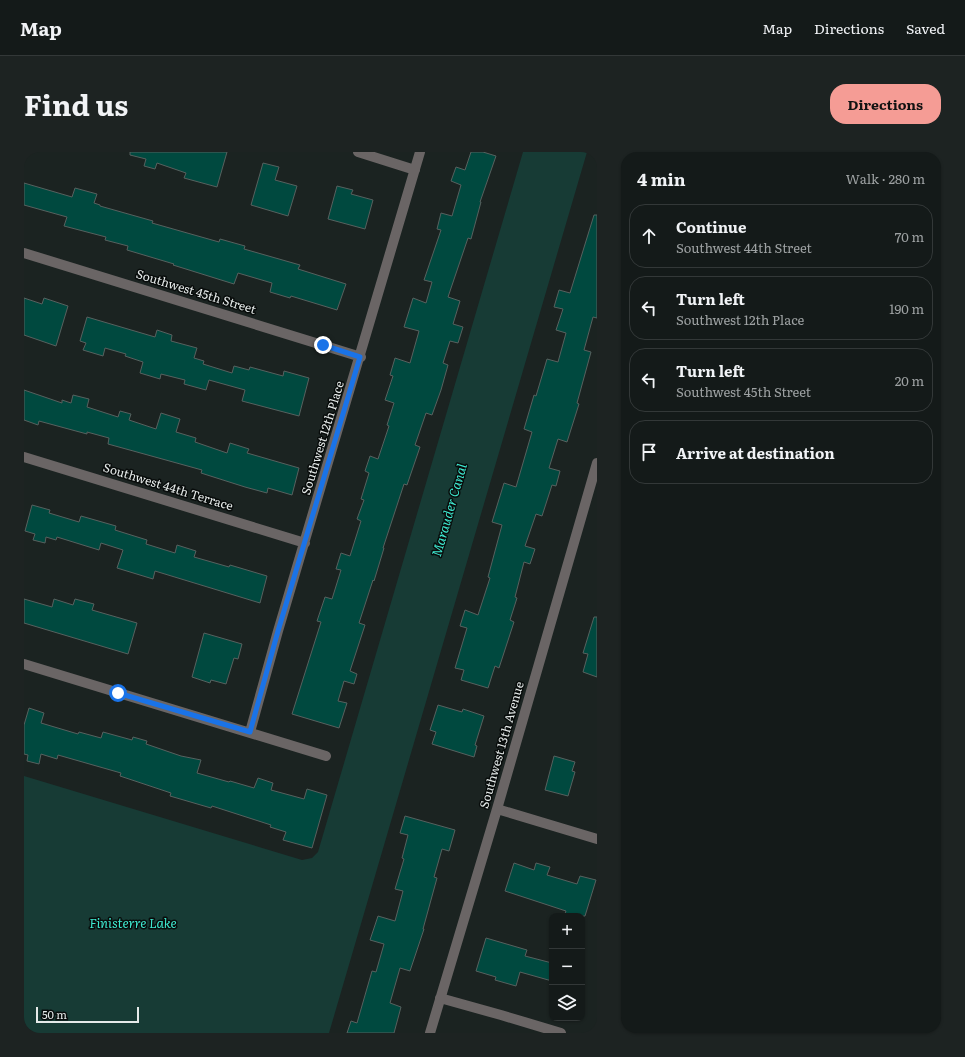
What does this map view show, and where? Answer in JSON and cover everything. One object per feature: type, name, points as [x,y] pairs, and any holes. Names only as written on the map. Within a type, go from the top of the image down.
[{"type":"street","points":[[358,152],[415,170]]},
{"type":"street","name":"Southwest 12th Place","points":[[250,732],[278,631],[420,152]]},
{"type":"street","name":"Southwest 45th Street","points":[[24,253],[360,357]]},
{"type":"street","name":"Southwest 44th Terrace","points":[[24,457],[305,543]]},
{"type":"street","name":"Southwest 13th Avenue","points":[[430,1033],[497,809],[597,463]]},
{"type":"street","points":[[24,664],[326,756]]},
{"type":"street","points":[[497,809],[597,839]]},
{"type":"street","points":[[440,998],[561,1033]]},
{"type":"water","points":[[523,152],[587,152],[329,1033],[24,1033],[24,776],[302,860],[312,858],[318,852]]},
{"type":"building","points":[[130,152],[227,152],[217,187],[184,178],[186,173],[157,163],[155,169],[144,166],[146,159],[130,155]]},
{"type":"building","points":[[471,152],[483,152],[496,156],[480,202],[471,239],[468,238],[448,297],[460,301],[453,324],[463,327],[458,343],[450,341],[443,363],[448,365],[441,390],[432,415],[426,413],[415,445],[420,447],[407,485],[404,484],[374,581],[373,580],[359,623],[365,625],[350,671],[357,674],[354,684],[344,681],[338,701],[347,703],[339,728],[292,714],[321,622],[317,621],[325,597],[332,599],[341,570],[336,569],[341,553],[350,556],[361,521],[357,519],[364,500],[361,499],[369,473],[365,471],[370,456],[378,459],[389,426],[387,425],[394,403],[385,400],[393,376],[390,375],[395,358],[410,363],[419,331],[404,327],[413,298],[426,303],[432,282],[424,280],[441,230],[437,229],[441,213],[452,216],[461,185],[451,181],[456,167],[465,170]]},
{"type":"building","points":[[263,163],[279,167],[275,180],[297,186],[288,216],[251,205]]},
{"type":"building","points":[[24,183],[72,197],[75,188],[97,194],[94,203],[100,206],[153,221],[152,223],[219,242],[220,239],[245,246],[244,249],[300,265],[298,269],[346,284],[337,310],[291,296],[290,298],[270,292],[272,283],[238,273],[234,284],[127,250],[128,246],[105,240],[106,237],[64,226],[67,217],[24,205]]},
{"type":"building","points":[[337,186],[353,190],[351,194],[373,200],[365,229],[328,219]]},
{"type":"building","points":[[594,215],[597,215],[597,318],[593,317],[584,350],[591,352],[577,403],[579,404],[567,442],[558,439],[549,468],[560,471],[556,486],[552,485],[542,516],[536,514],[525,546],[535,549],[530,564],[524,562],[515,597],[517,598],[510,620],[514,622],[499,668],[495,666],[488,688],[461,680],[464,670],[455,668],[467,628],[460,626],[465,610],[478,615],[490,578],[488,577],[502,525],[492,522],[504,483],[516,487],[532,432],[524,429],[534,395],[536,396],[547,359],[558,362],[566,333],[556,330],[563,309],[554,307],[559,290],[570,293]]},
{"type":"building","points":[[24,298],[42,304],[44,298],[68,306],[56,346],[24,335]]},
{"type":"building","points":[[87,317],[155,337],[157,330],[172,335],[171,341],[197,348],[194,358],[204,361],[203,364],[232,373],[234,366],[249,370],[250,367],[283,376],[284,371],[309,378],[299,416],[242,401],[245,390],[209,380],[206,390],[184,384],[185,380],[161,374],[160,379],[140,373],[143,362],[125,356],[126,354],[105,348],[103,356],[83,350],[86,343],[80,341]]},
{"type":"building","points":[[24,390],[62,403],[62,400],[71,403],[73,395],[89,399],[87,407],[118,417],[120,411],[131,414],[129,420],[156,429],[161,413],[180,419],[176,432],[196,438],[195,442],[227,453],[230,443],[249,449],[247,453],[299,468],[292,495],[268,488],[267,493],[245,487],[201,473],[202,470],[108,444],[109,438],[87,432],[87,434],[39,421],[38,425],[24,420]]},
{"type":"building","points":[[32,505],[50,510],[49,513],[79,522],[81,516],[116,526],[115,530],[147,540],[146,544],[175,553],[177,545],[196,551],[194,557],[229,567],[230,565],[267,576],[260,603],[155,571],[153,579],[117,568],[123,550],[101,543],[99,550],[57,537],[56,540],[46,537],[45,543],[33,540],[35,534],[25,531]]},
{"type":"building","points":[[24,599],[52,607],[54,599],[73,605],[75,599],[94,604],[92,610],[137,623],[128,654],[24,623]]},
{"type":"building","points":[[594,617],[597,617],[597,677],[583,672],[588,654],[583,653]]},
{"type":"building","points":[[204,633],[242,644],[238,659],[234,658],[226,684],[211,680],[210,683],[192,677]]},
{"type":"building","points":[[438,705],[462,712],[463,709],[484,716],[475,745],[477,746],[474,757],[432,744],[436,732],[430,730]]},
{"type":"building","points":[[29,708],[44,713],[41,723],[78,734],[79,732],[101,738],[103,732],[132,740],[133,737],[147,741],[146,744],[181,756],[201,760],[197,773],[254,788],[258,778],[273,783],[271,790],[304,799],[307,789],[327,795],[312,848],[283,840],[286,832],[270,827],[271,825],[212,806],[211,808],[170,796],[171,793],[120,776],[121,773],[58,755],[57,759],[41,754],[39,764],[27,761],[28,755],[24,754],[24,725]]},
{"type":"building","points":[[554,756],[575,762],[572,771],[575,772],[568,796],[545,790]]},
{"type":"building","points":[[405,816],[455,830],[449,851],[442,849],[434,877],[437,878],[424,929],[410,971],[400,968],[390,1003],[401,1007],[394,1033],[347,1033],[351,1021],[357,1023],[372,971],[376,972],[384,944],[370,940],[378,916],[395,921],[403,891],[395,889],[404,859],[402,858],[408,835],[400,833]]},
{"type":"building","points":[[514,863],[534,870],[536,863],[550,867],[547,875],[577,884],[580,876],[596,880],[585,916],[585,913],[565,913],[566,911],[505,891]]},
{"type":"building","points":[[486,938],[527,950],[525,956],[549,962],[549,980],[520,972],[516,986],[495,980],[496,977],[476,971]]},
{"type":"route","points":[[118,693],[250,732],[278,631],[360,357],[323,345]]},
{"type":"water label","name":"Marauder Canal","points":[[449,510]]},
{"type":"water label","name":"Finisterre Lake","points":[[133,923]]}]
